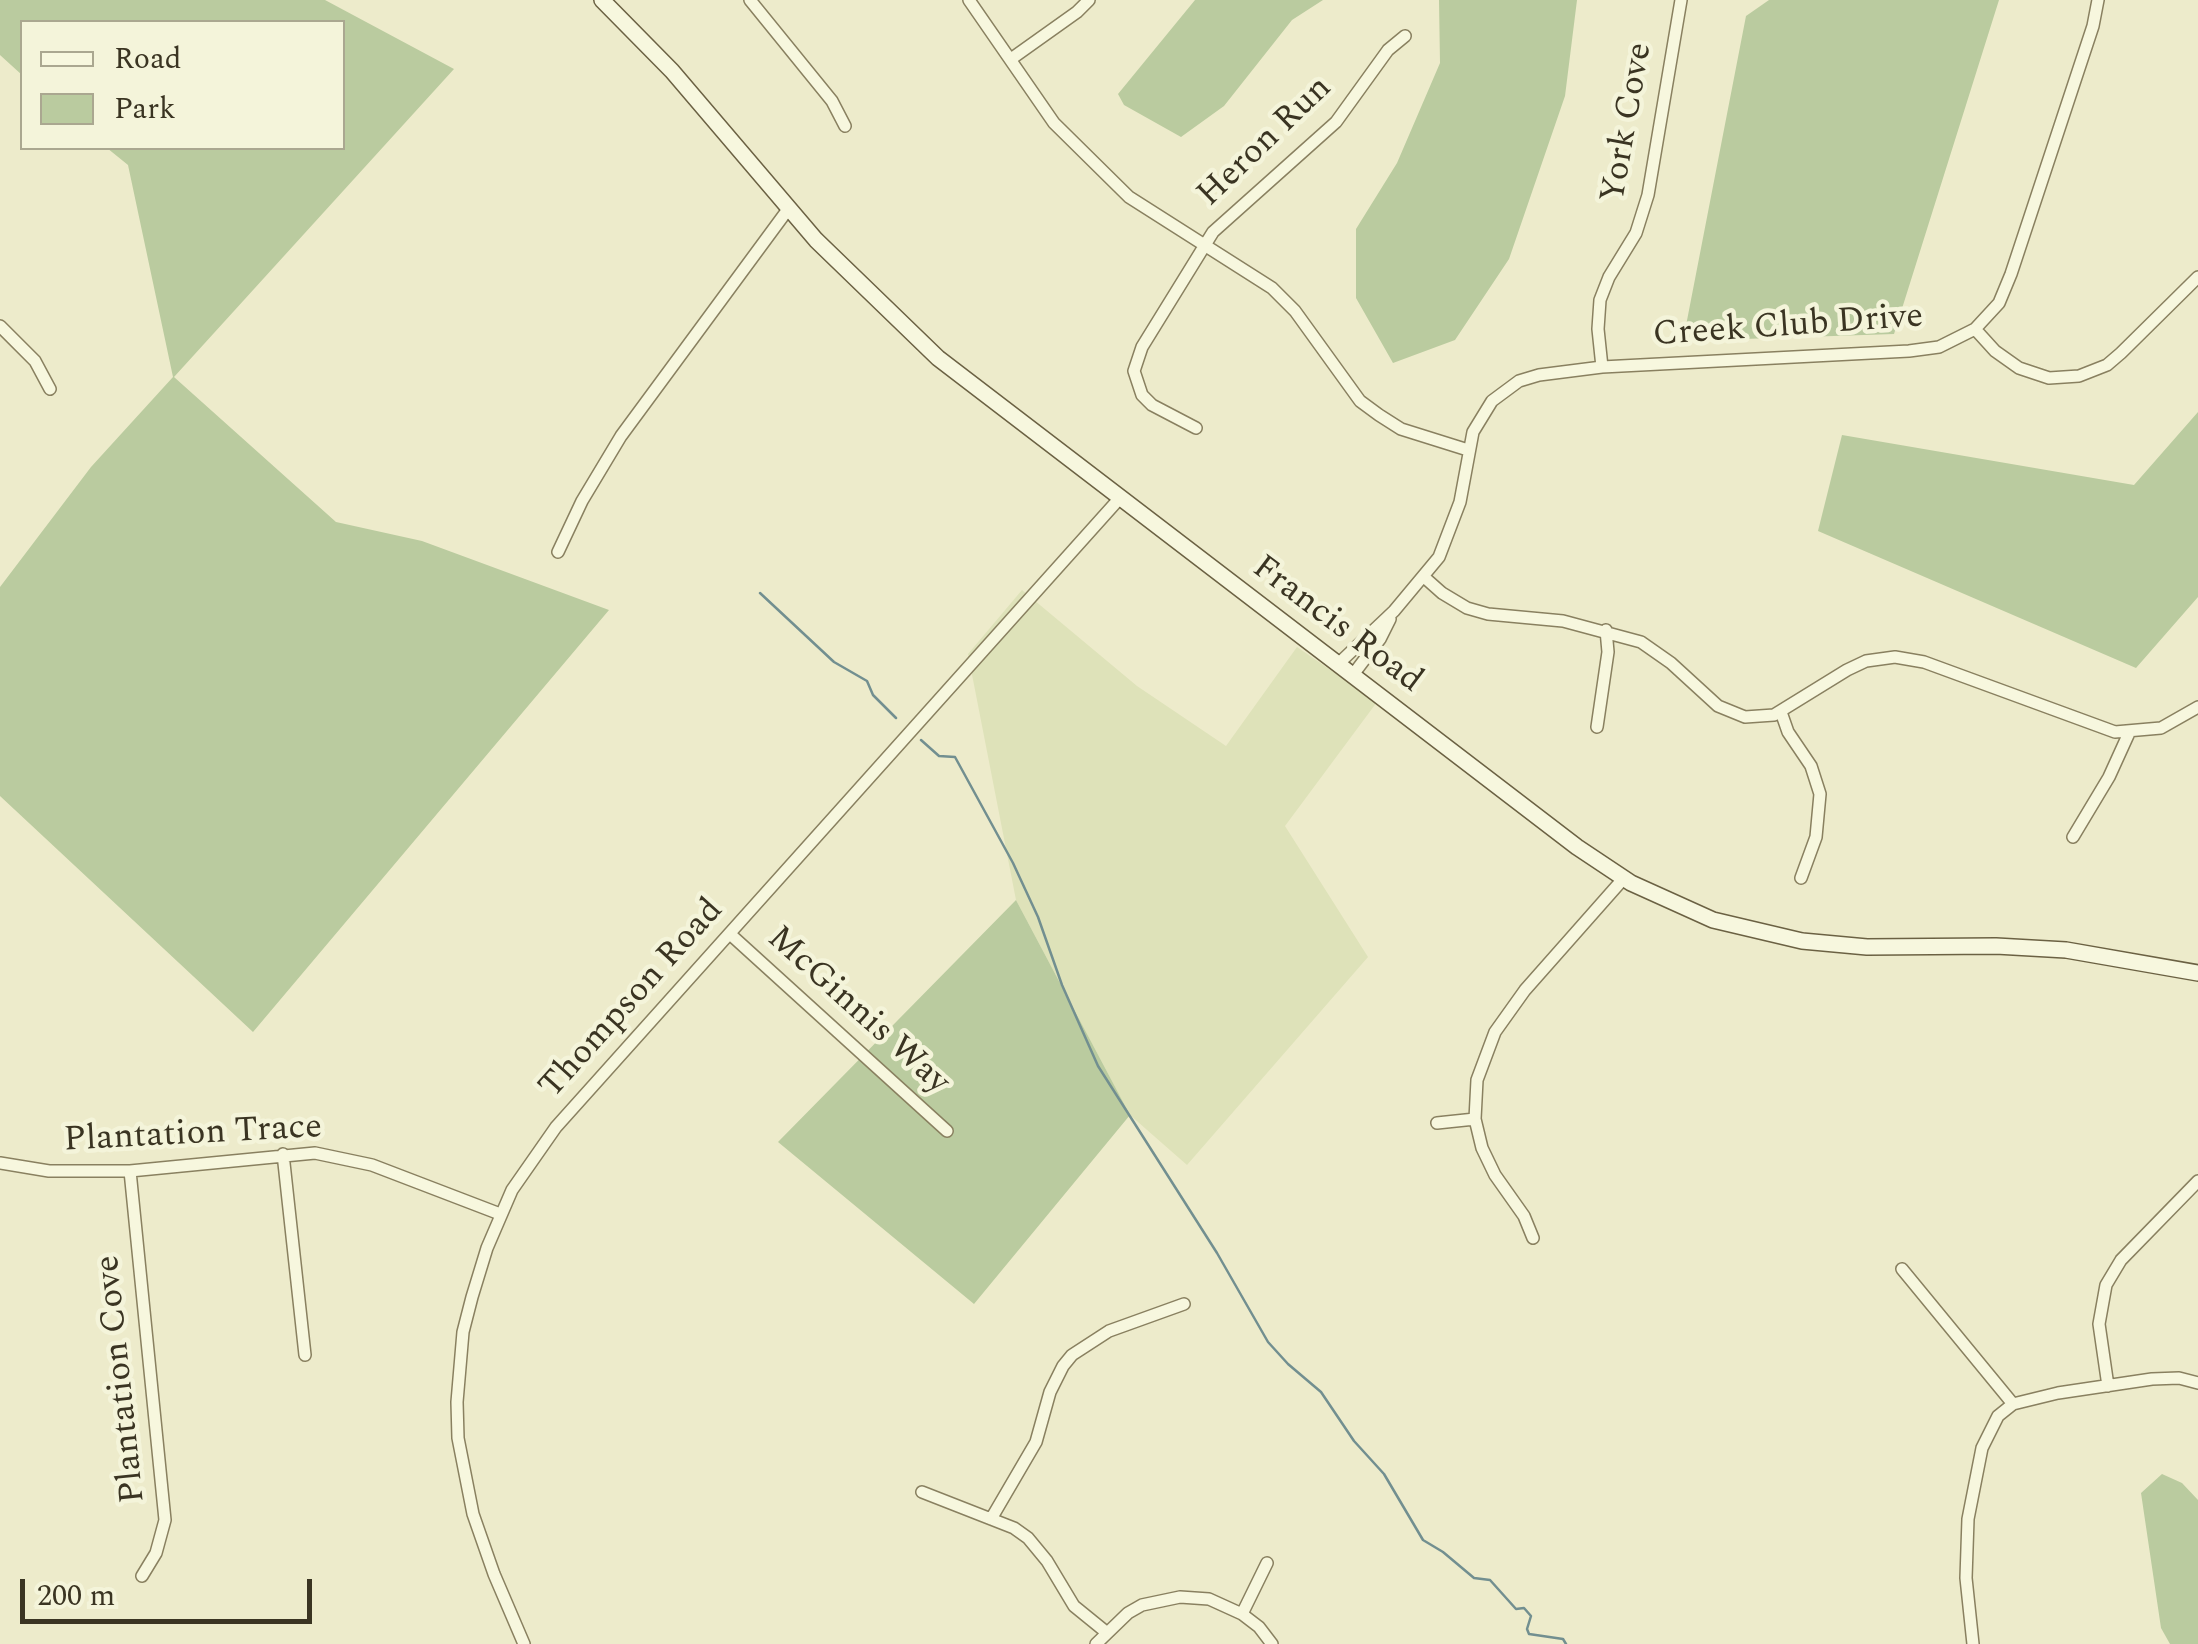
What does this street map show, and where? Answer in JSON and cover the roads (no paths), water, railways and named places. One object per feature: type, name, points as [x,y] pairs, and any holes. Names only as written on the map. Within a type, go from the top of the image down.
[{"type":"street","name":"Francis Road","points":[[602,0],[672,70],[848,274],[926,347],[1118,499],[1577,847],[1624,878],[1713,920],[1802,941],[1867,947],[2066,950],[2198,972]]},
{"type":"street","points":[[750,0],[832,101],[844,126]]},
{"type":"street","points":[[969,0],[1054,123],[1129,196],[1284,298],[1360,401],[1401,429],[1468,450]]},
{"type":"street","points":[[1012,59],[1088,0]]},
{"type":"street","name":"York Cove","points":[[1602,367],[1600,300],[1636,233],[1648,195],[1681,0]]},
{"type":"street","name":"Creek Club Drive","points":[[1337,664],[1394,610],[1439,557],[1460,502],[1468,450],[1483,414],[1504,391],[1538,374],[1602,367],[1939,347],[1976,328],[1999,303],[2011,274],[2076,81],[2098,0]]},
{"type":"street","name":"Heron Run","points":[[1196,428],[1152,405],[1142,394],[1134,371],[1142,347],[1223,221],[1336,122],[1388,50],[1404,36]]},
{"type":"street","points":[[558,552],[582,501],[621,436],[788,208]]},
{"type":"street","points":[[1976,328],[1995,351],[2019,368],[2049,378],[2079,376],[2107,365],[2198,277]]},
{"type":"street","points":[[0,326],[35,361],[50,388]]},
{"type":"street","name":"Thompson Road","points":[[524,1644],[482,1540],[458,1438],[463,1332],[486,1248],[500,1214],[539,1147],[1118,499]]},
{"type":"street","points":[[1424,577],[1442,594],[1467,608],[1488,614],[1563,621],[1641,642],[1718,706],[1731,713],[1760,718],[1781,712],[1866,661],[1895,657],[1924,662],[2114,732],[2161,728],[2198,707]]},
{"type":"street","name":"Creek Club Drive","points":[[1352,676],[1380,639],[1394,610]]},
{"type":"street","points":[[1598,728],[1608,652],[1606,630]]},
{"type":"street","points":[[1781,712],[1788,732],[1811,766],[1820,794],[1816,837],[1801,878]]},
{"type":"street","points":[[2073,838],[2109,777],[2129,733]]},
{"type":"street","points":[[1533,1238],[1524,1216],[1495,1175],[1482,1148],[1475,1120],[1477,1080],[1495,1032],[1526,990],[1624,878]]},
{"type":"street","name":"McGinnis Way","points":[[730,934],[947,1131]]},
{"type":"street","points":[[1438,1123],[1475,1120]]},
{"type":"street","name":"Plantation Trace","points":[[0,1163],[49,1171],[130,1171],[314,1153],[353,1159],[500,1214]]},
{"type":"street","points":[[284,1154],[306,1355]]},
{"type":"street","name":"Plantation Cove","points":[[130,1171],[165,1520],[156,1553],[142,1576]]},
{"type":"street","points":[[2108,1386],[2099,1324],[2106,1286],[2122,1260],[2196,1181]]},
{"type":"street","points":[[1902,1269],[2013,1404]]},
{"type":"street","points":[[991,1519],[1036,1442],[1062,1366],[1109,1331],[1184,1304]]},
{"type":"street","points":[[1973,1644],[1966,1578],[1970,1505],[1986,1434],[1998,1416],[2013,1404],[2058,1392],[2179,1378],[2198,1382]]},
{"type":"street","points":[[922,1492],[1014,1528],[1028,1538],[1047,1560],[1074,1606],[1106,1632]]},
{"type":"street","points":[[1242,1614],[1267,1563]]},
{"type":"street","points":[[1096,1644],[1128,1613],[1166,1598],[1209,1599],[1242,1614],[1272,1644]]},
{"type":"waterway","points":[[760,593],[834,662],[867,681],[873,695],[896,718]]},
{"type":"waterway","points":[[921,740],[939,756],[955,757],[1038,917],[1062,985],[1098,1066],[1217,1253],[1268,1342],[1321,1392],[1354,1441],[1384,1474],[1423,1540],[1474,1578],[1490,1580],[1516,1609],[1524,1608],[1531,1616],[1529,1634],[1563,1639],[1566,1644]]}]
